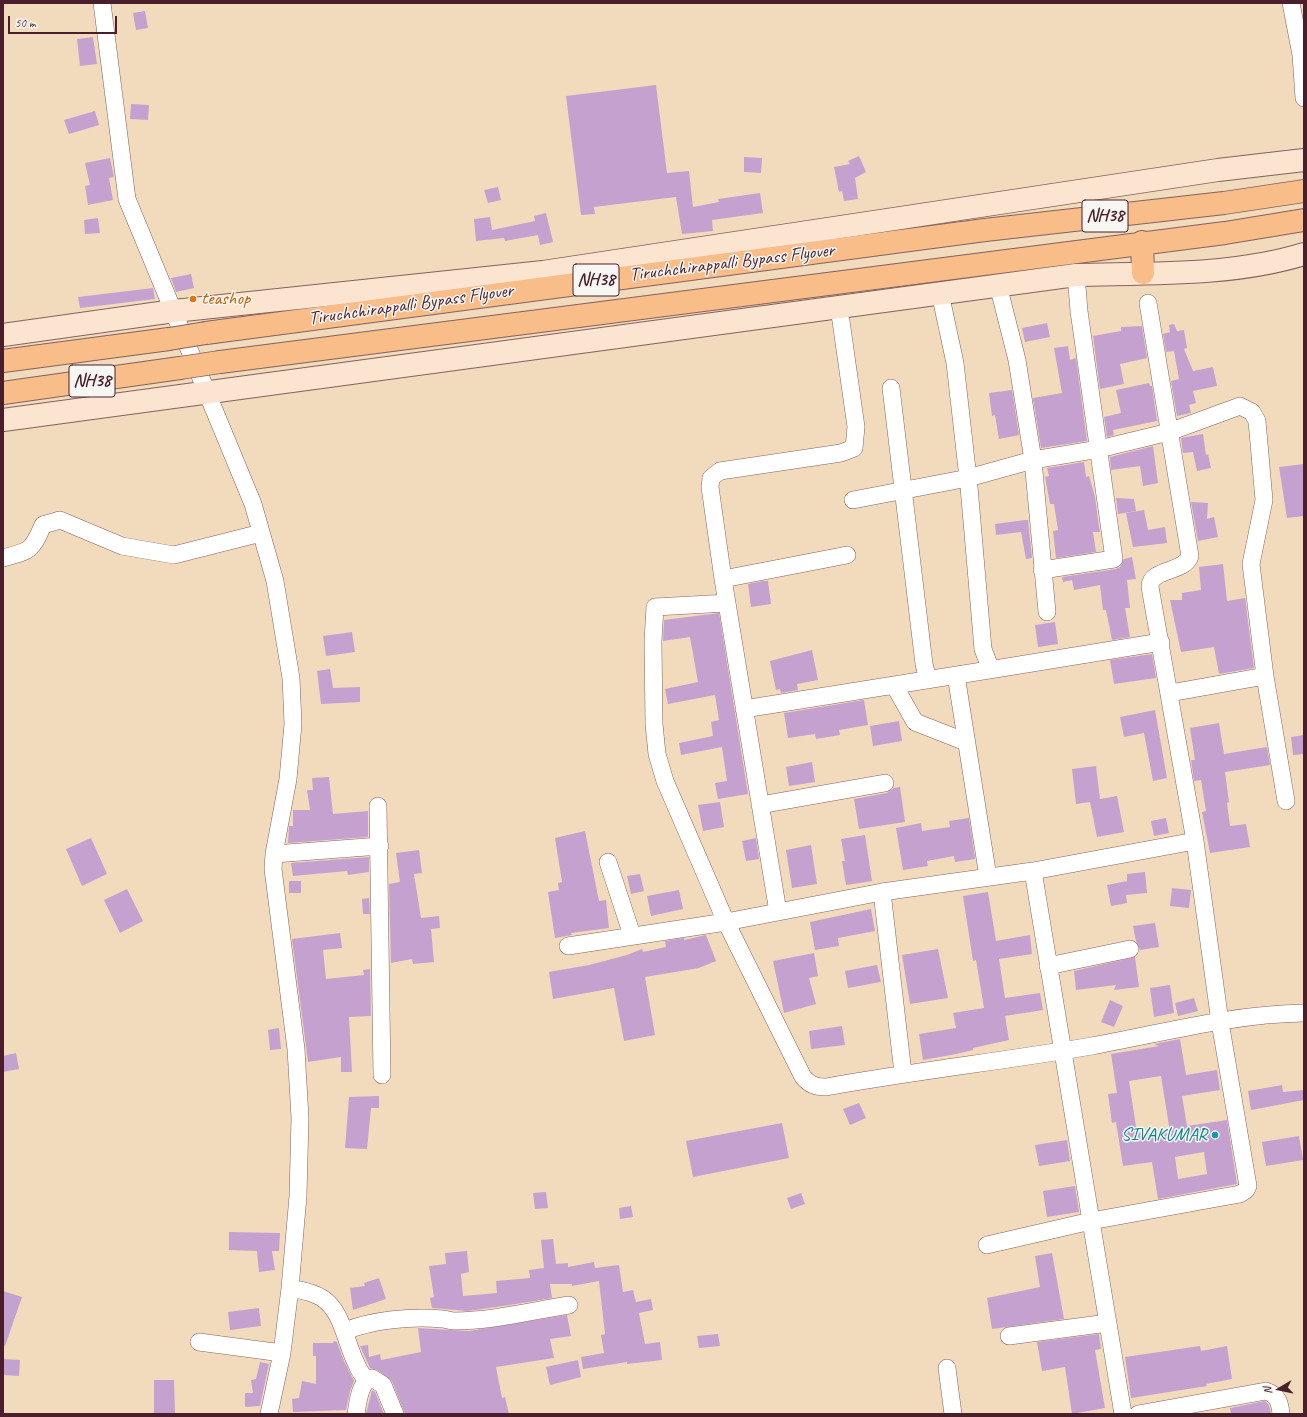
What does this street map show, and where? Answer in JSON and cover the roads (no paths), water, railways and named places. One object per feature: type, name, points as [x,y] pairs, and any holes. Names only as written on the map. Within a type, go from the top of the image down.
[{"type":"highway","name":"Tiruchchirappalli Bypass Flyover","points":[[3,361],[985,230],[1224,203],[1304,191]]},
{"type":"highway","name":"NH38","points":[[1142,242],[1225,233],[1304,220]]},
{"type":"highway","name":"Tiruchchirappalli Bypass Flyover","points":[[3,393],[220,362],[565,319],[1142,242]]},
{"type":"highway","points":[[1142,242],[1143,273]]},
{"type":"street","points":[[102,3],[128,199],[252,504],[275,581],[291,678],[293,724],[288,779],[274,854],[273,869],[296,1049],[300,1118],[298,1196],[290,1288],[282,1353],[268,1414]]},
{"type":"street","points":[[1291,3],[1302,55],[1304,98]]},
{"type":"street","points":[[3,335],[174,311],[543,272],[1218,170],[1266,163],[1304,160]]},
{"type":"street","points":[[3,420],[1076,275],[1228,269],[1280,261],[1304,254]]},
{"type":"street","points":[[1042,570],[1114,559],[1079,311],[1076,275]]},
{"type":"street","points":[[998,285],[1017,360],[1033,460],[1047,612]]},
{"type":"street","points":[[940,293],[955,362],[968,478],[983,649],[988,666],[995,669]]},
{"type":"street","points":[[987,1245],[1091,1221],[1240,1194],[1246,1190],[1248,1186],[1220,1022],[1196,841],[1150,587],[1151,581],[1154,577],[1177,567],[1189,559],[1190,556],[1148,303]]},
{"type":"street","points":[[778,912],[723,579],[710,487],[712,478],[720,470],[841,453],[854,448],[856,427],[839,308]]},
{"type":"street","points":[[891,388],[924,664],[928,680]]},
{"type":"street","points":[[853,500],[968,478],[1033,460],[1099,449],[1169,432],[1240,406],[1252,412],[1257,421],[1264,500],[1251,564],[1265,676],[1286,801]]},
{"type":"street","points":[[3,558],[26,552],[35,544],[43,525],[60,520],[122,546],[174,555],[261,533]]},
{"type":"street","points":[[723,579],[847,555]]},
{"type":"street","points":[[727,603],[655,607],[653,641],[657,754],[664,781],[726,922],[803,1077],[807,1082],[818,1088],[826,1087],[903,1073],[1062,1050],[1220,1022],[1282,1013],[1304,1012]]},
{"type":"street","points":[[744,708],[1161,642]]},
{"type":"street","points":[[956,675],[988,877]]},
{"type":"street","points":[[1170,693],[1265,676]]},
{"type":"street","points":[[894,685],[915,722],[966,742]]},
{"type":"street","points":[[760,805],[885,783]]},
{"type":"street","points":[[378,806],[380,846],[382,1075]]},
{"type":"street","points":[[568,946],[632,935],[726,922],[882,892],[1033,871],[1196,841]]},
{"type":"street","points":[[274,854],[380,846]]},
{"type":"street","points":[[608,862],[632,935]]},
{"type":"street","points":[[1033,871],[1123,1414]]},
{"type":"street","points":[[882,892],[903,1073]]},
{"type":"street","points":[[1048,966],[1130,949]]},
{"type":"street","points":[[290,1288],[301,1290],[322,1298],[331,1306],[345,1331],[356,1365],[367,1381]]},
{"type":"street","points":[[345,1331],[358,1326],[407,1319],[442,1318],[452,1321],[500,1316],[569,1305]]},
{"type":"street","points":[[1009,1336],[1108,1323]]},
{"type":"street","points":[[199,1342],[282,1353]]},
{"type":"street","points":[[946,1368],[953,1414]]},
{"type":"street","points":[[356,1414],[362,1387],[367,1381],[375,1378],[383,1385],[395,1414]]},
{"type":"street","points":[[1138,1414],[1266,1391],[1273,1393],[1279,1400],[1281,1414]]},
{"type":"place","name":"teashop","points":[[193,299]]},
{"type":"place","name":"SIVAKUMAR","points":[[1215,1135]]}]
